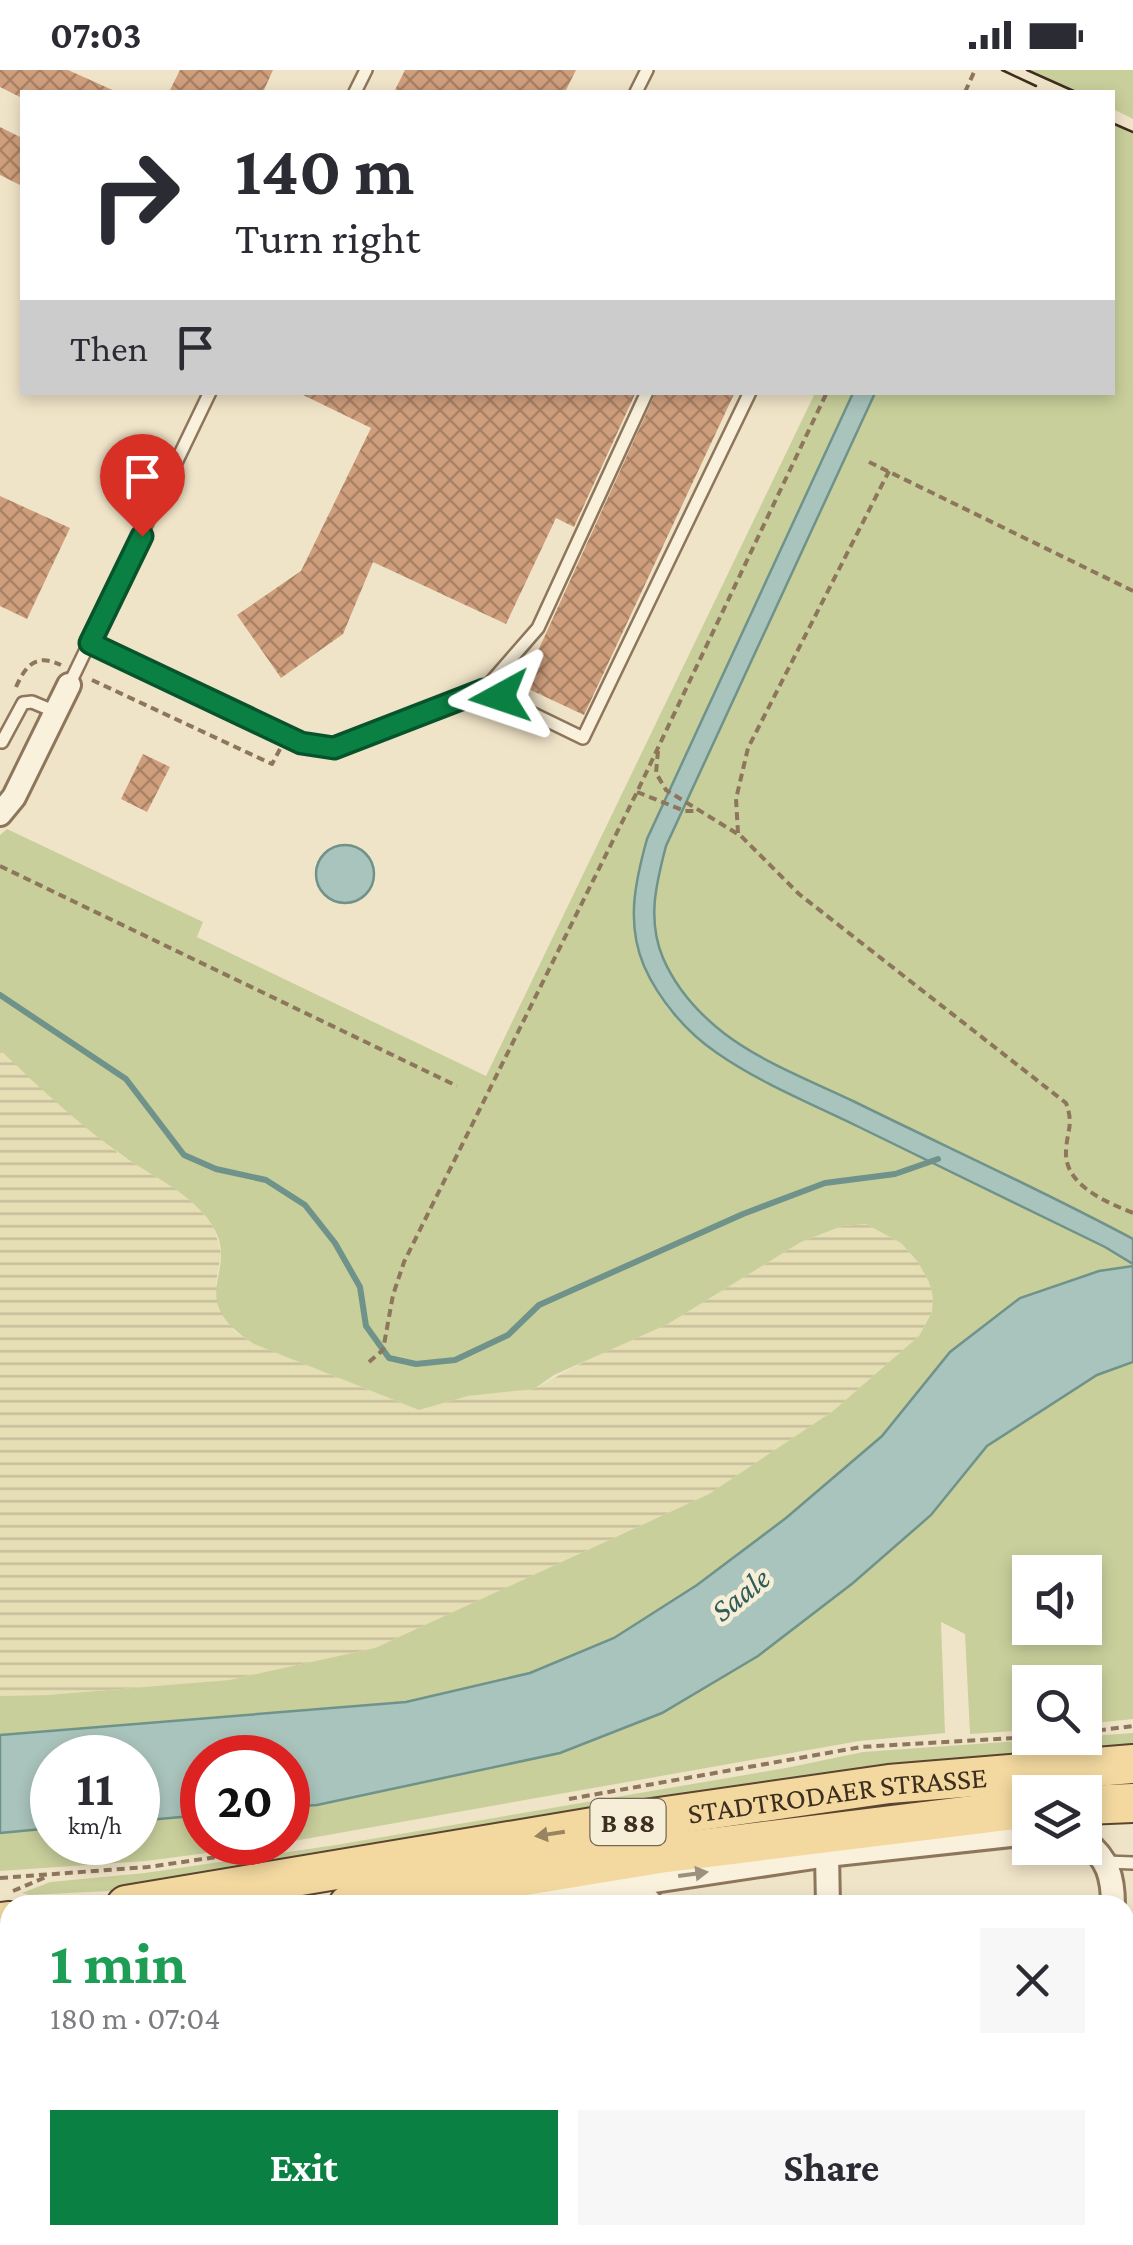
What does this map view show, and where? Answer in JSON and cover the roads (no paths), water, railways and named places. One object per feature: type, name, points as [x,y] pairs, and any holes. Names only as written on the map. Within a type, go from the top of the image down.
[{"type":"main road","name":"STADTRODAER STRASSE","points":[[186,1895],[617,1823],[889,1784],[1133,1764]]},
{"type":"main road","points":[[1102,1804],[1133,1803]]},
{"type":"main road","name":"STADTRODAER STRASSE","points":[[409,1895],[659,1854],[1012,1810]]},
{"type":"street","points":[[2,809],[72,678]]},
{"type":"street","points":[[656,1895],[827,1855],[1012,1835]]},
{"type":"street","points":[[827,1855],[828,1895]]},
{"type":"street","points":[[1102,1858],[1113,1895]]},
{"type":"lane","points":[[72,678],[209,395]]},
{"type":"lane","points":[[90,643],[301,743],[334,748],[484,690],[538,628],[645,395]]},
{"type":"lane","points":[[484,690],[583,738],[749,395]]},
{"type":"lane","points":[[2,742],[23,703],[32,702],[56,712]]},
{"type":"lane","points":[[1106,1862],[1133,1863]]},
{"type":"water","points":[[852,395],[874,395],[666,846],[655,902],[658,944],[668,969],[689,1000],[739,1044],[1133,1239],[1133,1264],[786,1093],[706,1045],[657,991],[638,950],[634,903],[647,839]]},
{"type":"water","points":[[345,845],[366,853],[374,874],[366,895],[345,903],[324,895],[316,874],[324,853]]},
{"type":"water","name":"Saale","points":[[1133,1266],[1133,1362],[1097,1375],[987,1446],[931,1515],[853,1583],[758,1656],[662,1713],[560,1753],[310,1805],[310,1735],[180,1735],[180,1817],[160,1819],[160,1735],[30,1735],[30,1830],[0,1833],[0,1735],[406,1702],[530,1673],[614,1638],[697,1585],[786,1518],[882,1436],[950,1352],[1020,1298],[1099,1271]]},
{"type":"waterway","points":[[0,995],[126,1079],[184,1155],[216,1169],[266,1180],[305,1205],[335,1243],[360,1287],[366,1326],[389,1358],[416,1364],[455,1360],[508,1335],[539,1305],[743,1214],[825,1183],[895,1174],[938,1159]]},
{"type":"tram line","points":[[1002,70],[1036,86]]},
{"type":"tram line","points":[[1027,70],[1072,90]]},
{"type":"tram line","points":[[1115,124],[1133,132]]}]
